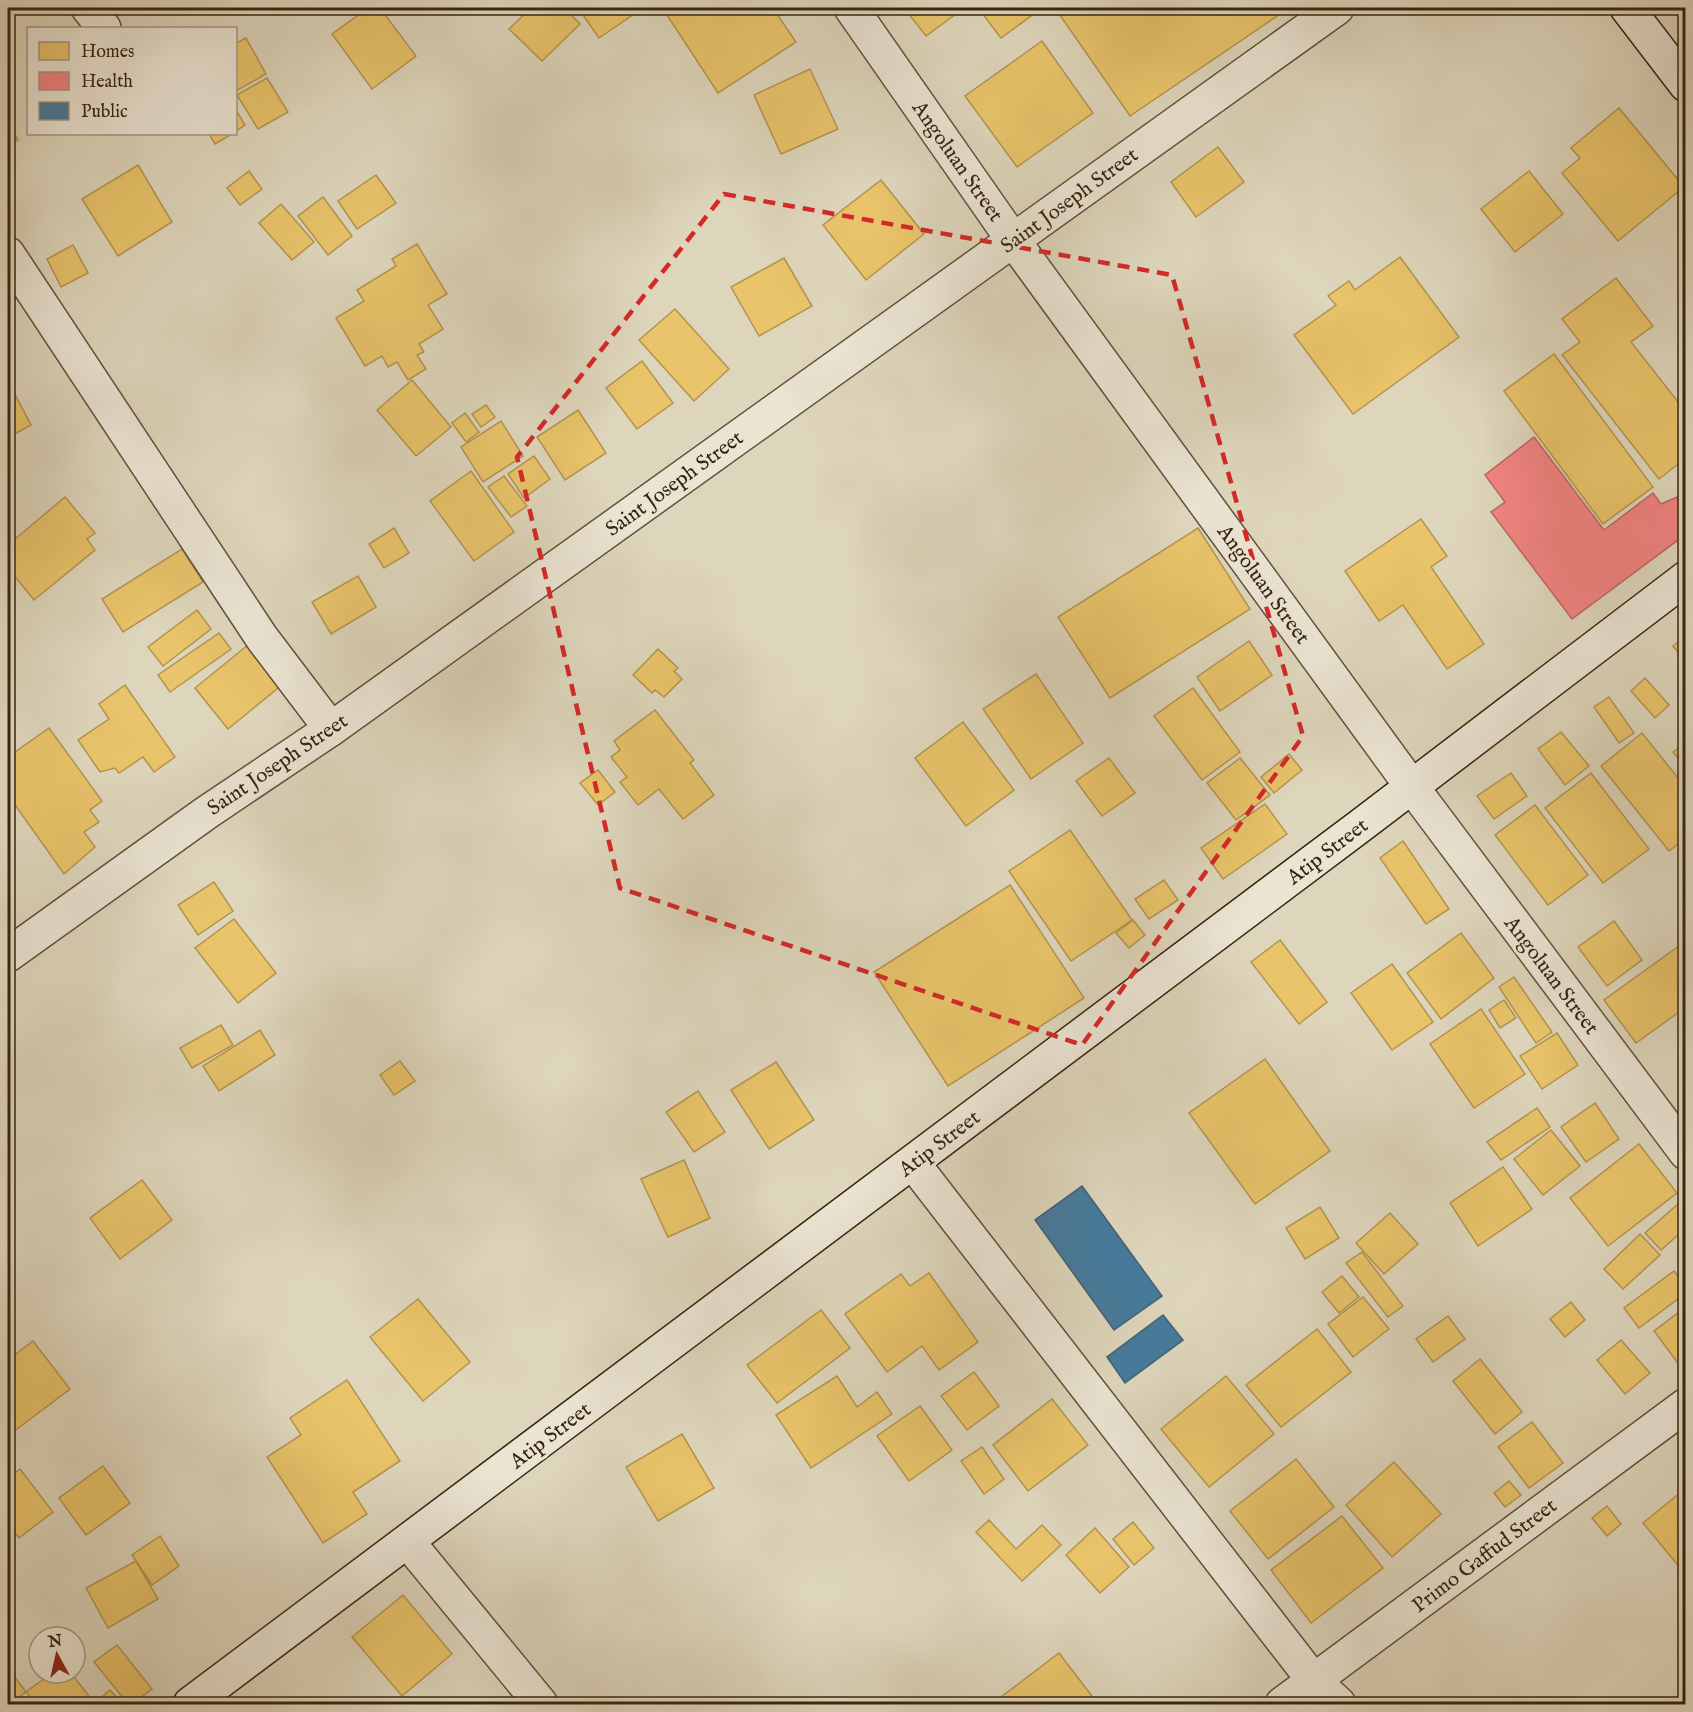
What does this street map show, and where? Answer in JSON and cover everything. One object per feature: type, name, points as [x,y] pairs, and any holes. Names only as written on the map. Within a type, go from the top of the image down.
[{"type":"street","points":[[88,8],[103,27]]},
{"type":"street","name":"Angoluan Street","points":[[851,8],[1013,240],[1412,787],[1686,1153]]},
{"type":"street","name":"Saint Joseph Street","points":[[8,955],[206,813],[331,729],[1337,8]]},
{"type":"street","points":[[1627,8],[1686,85]]},
{"type":"street","points":[[8,254],[262,638],[331,729]]},
{"type":"street","name":"Atip Street","points":[[190,1704],[913,1163],[1686,578]]},
{"type":"street","points":[[913,1163],[1314,1681],[1340,1704]]},
{"type":"street","name":"Primo Gaffud Street","points":[[1282,1704],[1686,1405]]},
{"type":"street","points":[[408,1542],[541,1704]]},
{"type":"highlighted area","points":[[724,194],[1172,275],[1303,736],[1082,1045],[620,888],[517,457]]},
{"type":"building: Homes","points":[[368,8],[380,8],[416,56],[372,89],[332,34]]},
{"type":"building: Homes","points":[[531,8],[564,8],[580,24],[542,61],[509,29]]},
{"type":"building: Homes","points":[[578,8],[643,8],[599,38]]},
{"type":"building: Homes","points":[[672,8],[773,8],[796,42],[718,93],[665,12]]},
{"type":"building: Homes","points":[[904,8],[964,8],[926,36]]},
{"type":"building: Homes","points":[[978,8],[1042,8],[1001,38]]},
{"type":"building: Homes","points":[[1055,8],[1151,8],[1153,10],[1156,8],[1289,8],[1130,116]]},
{"type":"building: Homes","points":[[246,38],[266,74],[237,90],[237,42]]},
{"type":"building: Homes","points":[[1042,41],[1093,113],[1017,167],[965,96]]},
{"type":"building: Homes","points":[[810,69],[838,129],[781,154],[754,95]]},
{"type":"building: Homes","points":[[267,78],[288,112],[258,129],[237,95]]},
{"type":"building: Homes","points":[[1619,108],[1684,187],[1618,241],[1562,173],[1580,158],[1571,148]]},
{"type":"building: Homes","points":[[237,112],[245,125],[237,130]]},
{"type":"building: Homes","points":[[8,121],[18,140],[10,144],[8,139]]},
{"type":"building: Homes","points":[[210,135],[230,135],[215,144]]},
{"type":"building: Homes","points":[[1218,147],[1244,182],[1196,217],[1171,182]]},
{"type":"building: Homes","points":[[138,165],[172,222],[118,256],[82,199]]},
{"type":"building: Homes","points":[[249,171],[262,189],[240,205],[227,188]]},
{"type":"building: Homes","points":[[1529,171],[1563,214],[1515,252],[1481,209]]},
{"type":"building: Homes","points":[[376,175],[396,203],[357,229],[338,201]]},
{"type":"building: Homes","points":[[881,180],[924,234],[866,280],[823,225]]},
{"type":"building: Homes","points":[[323,197],[352,236],[328,255],[298,216]]},
{"type":"building: Homes","points":[[281,204],[314,242],[292,260],[259,223]]},
{"type":"building: Homes","points":[[417,244],[447,294],[428,305],[443,329],[419,344],[424,352],[417,355],[426,369],[408,380],[397,362],[388,367],[382,356],[365,366],[336,318],[364,301],[357,290],[396,266],[392,259]]},
{"type":"building: Homes","points":[[73,245],[88,273],[61,287],[47,259]]},
{"type":"building: Homes","points":[[1400,257],[1459,337],[1353,414],[1294,335],[1336,305],[1328,296],[1349,281],[1355,290]]},
{"type":"building: Homes","points":[[784,258],[812,306],[759,336],[731,287]]},
{"type":"building: Homes","points":[[1616,278],[1653,326],[1631,342],[1686,412],[1686,458],[1659,479],[1562,355],[1580,342],[1562,319]]},
{"type":"building: Homes","points":[[675,309],[729,369],[694,401],[639,340]]},
{"type":"building: Homes","points":[[1554,354],[1653,487],[1603,524],[1504,391]]},
{"type":"building: Homes","points":[[642,361],[673,403],[637,429],[606,388]]},
{"type":"building: Homes","points":[[412,380],[451,427],[416,456],[377,410]]},
{"type":"building: Homes","points":[[8,381],[31,425],[8,438]]},
{"type":"building: Homes","points":[[486,405],[495,417],[481,427],[472,414]]},
{"type":"building: Homes","points":[[578,410],[606,453],[565,480],[537,437]]},
{"type":"building: Homes","points":[[465,413],[479,432],[466,442],[452,423]]},
{"type":"building: Homes","points":[[501,421],[523,456],[483,482],[461,447]]},
{"type":"building: Homes","points":[[534,456],[550,479],[524,498],[508,474]]},
{"type":"building: Homes","points":[[471,471],[514,532],[474,561],[430,501]]},
{"type":"building: Homes","points":[[504,476],[527,506],[511,517],[488,487]]},
{"type":"building: Homes","points":[[65,497],[95,533],[87,539],[95,550],[34,600],[8,568],[8,545]]},
{"type":"building: Homes","points":[[1421,519],[1447,556],[1431,567],[1484,644],[1447,669],[1403,605],[1379,621],[1345,571]]},
{"type":"building: Homes","points":[[394,528],[409,553],[384,568],[369,544]]},
{"type":"building: Homes","points":[[1198,528],[1250,609],[1110,698],[1058,617]]},
{"type":"building: Homes","points":[[182,549],[203,582],[123,632],[102,599]]},
{"type":"building: Homes","points":[[358,576],[376,607],[331,634],[312,602]]},
{"type":"building: Homes","points":[[197,610],[211,629],[163,666],[148,647]]},
{"type":"building: Homes","points":[[219,633],[231,649],[170,692],[158,675]]},
{"type":"building: Homes","points":[[1686,636],[1686,662],[1673,646]]},
{"type":"building: Homes","points":[[254,640],[288,680],[228,729],[195,688]]},
{"type":"building: Homes","points":[[1249,641],[1272,675],[1220,711],[1197,677]]},
{"type":"building: Homes","points":[[658,649],[678,668],[674,671],[682,679],[664,697],[655,690],[652,693],[633,675]]},
{"type":"building: Homes","points":[[1036,674],[1083,743],[1031,779],[983,709]]},
{"type":"building: Homes","points":[[1645,678],[1669,705],[1655,718],[1631,691]]},
{"type":"building: Homes","points":[[125,685],[175,757],[154,772],[143,757],[119,773],[115,768],[100,772],[78,740],[109,719],[99,704]]},
{"type":"building: Homes","points":[[1193,688],[1240,752],[1202,780],[1154,716]]},
{"type":"building: Homes","points":[[1609,697],[1634,733],[1619,743],[1594,707]]},
{"type":"building: Homes","points":[[655,710],[694,760],[690,763],[714,795],[683,819],[659,789],[638,805],[620,782],[627,777],[611,757],[620,750],[614,741]]},
{"type":"building: Homes","points":[[963,722],[1014,790],[966,826],[915,758]]},
{"type":"building: Homes","points":[[49,728],[102,801],[90,810],[99,822],[84,832],[95,847],[64,874],[8,795],[8,757]]},
{"type":"building: Homes","points":[[1561,732],[1589,766],[1565,785],[1538,749]]},
{"type":"building: Homes","points":[[1642,733],[1686,788],[1686,838],[1669,851],[1601,766]]},
{"type":"building: Homes","points":[[1686,742],[1686,768],[1673,752]]},
{"type":"building: Homes","points":[[1289,754],[1302,770],[1274,793],[1261,777]]},
{"type":"building: Homes","points":[[1109,758],[1135,793],[1102,816],[1076,781]]},
{"type":"building: Homes","points":[[1240,758],[1270,795],[1236,820],[1207,783]]},
{"type":"building: Homes","points":[[598,770],[615,792],[598,805],[580,783]]},
{"type":"building: Homes","points":[[1511,773],[1527,796],[1494,819],[1477,796]]},
{"type":"building: Homes","points":[[1591,773],[1649,849],[1603,883],[1545,808]]},
{"type":"building: Homes","points":[[1265,804],[1287,834],[1223,879],[1201,848]]},
{"type":"building: Homes","points":[[1535,805],[1588,875],[1548,905],[1495,835]]},
{"type":"building: Homes","points":[[1070,830],[1132,920],[1071,961],[1009,871]]},
{"type":"building: Homes","points":[[1403,841],[1449,909],[1426,924],[1380,858]]},
{"type":"building: Homes","points":[[1164,880],[1178,900],[1149,919],[1135,899]]},
{"type":"building: Homes","points":[[214,882],[233,911],[198,935],[178,905]]},
{"type":"building: Homes","points":[[1010,885],[1084,998],[948,1086],[874,972]]},
{"type":"building: Homes","points":[[234,919],[276,973],[238,1003],[195,948]]},
{"type":"building: Homes","points":[[1133,920],[1145,935],[1129,948],[1116,933]]},
{"type":"building: Homes","points":[[1614,921],[1642,960],[1607,986],[1578,947]]},
{"type":"building: Homes","points":[[1461,933],[1494,978],[1441,1019],[1407,973]]},
{"type":"building: Homes","points":[[1280,940],[1327,1002],[1299,1024],[1251,962]]},
{"type":"building: Homes","points":[[1686,941],[1686,1007],[1636,1043],[1604,1000]]},
{"type":"building: Homes","points":[[1392,964],[1433,1022],[1392,1050],[1351,993]]},
{"type":"building: Homes","points":[[1514,977],[1552,1032],[1536,1043],[1499,987]]},
{"type":"building: Homes","points":[[1504,1000],[1516,1018],[1500,1028],[1489,1010]]},
{"type":"building: Homes","points":[[1481,1009],[1525,1074],[1474,1108],[1430,1044]]},
{"type":"building: Homes","points":[[221,1025],[233,1045],[192,1068],[180,1048]]},
{"type":"building: Homes","points":[[260,1030],[275,1055],[219,1091],[203,1066]]},
{"type":"building: Homes","points":[[1557,1033],[1578,1065],[1542,1089],[1520,1056]]},
{"type":"building: Homes","points":[[1265,1059],[1330,1151],[1255,1204],[1189,1113]]},
{"type":"building: Homes","points":[[400,1061],[415,1081],[394,1095],[380,1075]]},
{"type":"building: Homes","points":[[776,1062],[814,1120],[769,1149],[731,1090]]},
{"type":"building: Homes","points":[[698,1091],[725,1132],[694,1152],[666,1112]]},
{"type":"building: Homes","points":[[1595,1103],[1619,1139],[1586,1162],[1561,1127]]},
{"type":"building: Homes","points":[[1537,1108],[1550,1127],[1501,1160],[1487,1142]]},
{"type":"building: Homes","points":[[1551,1130],[1580,1166],[1543,1195],[1514,1159]]},
{"type":"building: Homes","points":[[1639,1144],[1677,1193],[1608,1246],[1570,1198]]},
{"type":"building: Homes","points":[[684,1160],[710,1218],[668,1237],[641,1179]]},
{"type":"building: Homes","points":[[1503,1167],[1532,1209],[1478,1246],[1450,1203]]},
{"type":"building: Homes","points":[[142,1180],[172,1220],[120,1259],[90,1218]]},
{"type":"building: Homes","points":[[1686,1197],[1686,1228],[1661,1250],[1645,1233]]},
{"type":"building: Homes","points":[[1320,1207],[1339,1238],[1305,1259],[1286,1228]]},
{"type":"building: Homes","points":[[1390,1213],[1418,1244],[1384,1274],[1356,1243]]},
{"type":"building: Homes","points":[[1640,1234],[1660,1255],[1623,1289],[1604,1269]]},
{"type":"building: Homes","points":[[1362,1252],[1403,1306],[1388,1317],[1346,1263]]},
{"type":"building: Homes","points":[[1674,1271],[1686,1287],[1686,1293],[1639,1328],[1624,1308]]},
{"type":"building: Homes","points":[[929,1273],[978,1342],[939,1370],[922,1346],[887,1372],[845,1314],[901,1274],[910,1286]]},
{"type":"building: Homes","points":[[1342,1276],[1359,1297],[1339,1313],[1322,1292]]},
{"type":"building: Homes","points":[[1363,1297],[1389,1329],[1353,1357],[1328,1324]]},
{"type":"building: Homes","points":[[418,1299],[470,1362],[423,1401],[370,1337]]},
{"type":"building: Homes","points":[[1571,1302],[1585,1320],[1565,1337],[1550,1319]]},
{"type":"building: Homes","points":[[1686,1307],[1686,1362],[1680,1366],[1654,1331]]},
{"type":"building: Homes","points":[[821,1310],[850,1348],[777,1403],[747,1365]]},
{"type":"building: Homes","points":[[1448,1316],[1465,1339],[1433,1362],[1416,1339]]},
{"type":"building: Homes","points":[[1317,1329],[1351,1372],[1281,1427],[1246,1385]]},
{"type":"building: Homes","points":[[1621,1340],[1650,1373],[1625,1394],[1597,1360]]},
{"type":"building: Homes","points":[[33,1341],[70,1389],[13,1432],[8,1425],[8,1360]]},
{"type":"building: Homes","points":[[1480,1359],[1522,1412],[1495,1434],[1453,1381]]},
{"type":"building: Homes","points":[[974,1372],[999,1406],[967,1430],[941,1396]]},
{"type":"building: Homes","points":[[837,1376],[857,1407],[877,1392],[892,1414],[811,1468],[776,1415]]},
{"type":"building: Homes","points":[[1226,1376],[1274,1434],[1209,1487],[1161,1429]]},
{"type":"building: Homes","points":[[347,1380],[400,1461],[353,1492],[367,1514],[323,1543],[267,1457],[301,1435],[290,1418]]},
{"type":"building: Homes","points":[[1052,1399],[1088,1445],[1028,1491],[993,1445]]},
{"type":"building: Homes","points":[[920,1406],[952,1450],[909,1481],[877,1436]]},
{"type":"building: Homes","points":[[1532,1422],[1563,1463],[1529,1488],[1498,1447]]},
{"type":"building: Homes","points":[[682,1434],[714,1488],[658,1521],[626,1467]]},
{"type":"building: Homes","points":[[982,1447],[1004,1479],[984,1494],[961,1461]]},
{"type":"building: Homes","points":[[1296,1459],[1334,1507],[1268,1559],[1230,1511]]},
{"type":"building: Homes","points":[[1394,1462],[1441,1514],[1392,1557],[1346,1505]]},
{"type":"building: Homes","points":[[103,1466],[130,1503],[86,1535],[59,1498]]},
{"type":"building: Homes","points":[[20,1469],[53,1512],[19,1538],[8,1523],[8,1478]]},
{"type":"building: Homes","points":[[1509,1481],[1521,1495],[1505,1507],[1494,1493]]},
{"type":"building: Homes","points":[[1686,1488],[1686,1575],[1643,1523]]},
{"type":"building: Homes","points":[[1607,1506],[1621,1524],[1607,1536],[1592,1518]]},
{"type":"building: Homes","points":[[1342,1516],[1383,1568],[1311,1623],[1271,1570]]},
{"type":"building: Homes","points":[[989,1520],[1016,1549],[1042,1525],[1061,1545],[1022,1581],[976,1532]]},
{"type":"building: Homes","points":[[1133,1522],[1154,1548],[1134,1565],[1113,1539]]},
{"type":"building: Homes","points":[[1095,1528],[1129,1567],[1100,1593],[1066,1555]]},
{"type":"building: Homes","points":[[160,1536],[179,1566],[152,1585],[132,1555]]},
{"type":"building: Homes","points":[[136,1561],[158,1599],[108,1628],[86,1588]]},
{"type":"building: Homes","points":[[403,1595],[452,1654],[402,1696],[352,1637]]},
{"type":"building: Homes","points":[[117,1645],[152,1689],[132,1704],[128,1704],[94,1662]]},
{"type":"building: Homes","points":[[1059,1653],[1098,1704],[1001,1704],[997,1700]]},
{"type":"building: Homes","points":[[8,1668],[26,1692],[8,1704]]},
{"type":"building: Homes","points":[[36,1685],[80,1685],[95,1704],[36,1704],[26,1692]]},
{"type":"building: Homes","points":[[110,1690],[123,1704],[94,1704]]},
{"type":"building: Health","points":[[1534,437],[1604,530],[1653,493],[1661,504],[1682,495],[1686,499],[1686,534],[1572,619],[1491,512],[1505,502],[1485,475]]},
{"type":"building: Public","points":[[1082,1186],[1162,1296],[1114,1330],[1035,1220]]},
{"type":"building: Public","points":[[1163,1315],[1183,1340],[1125,1383],[1107,1357]]}]
